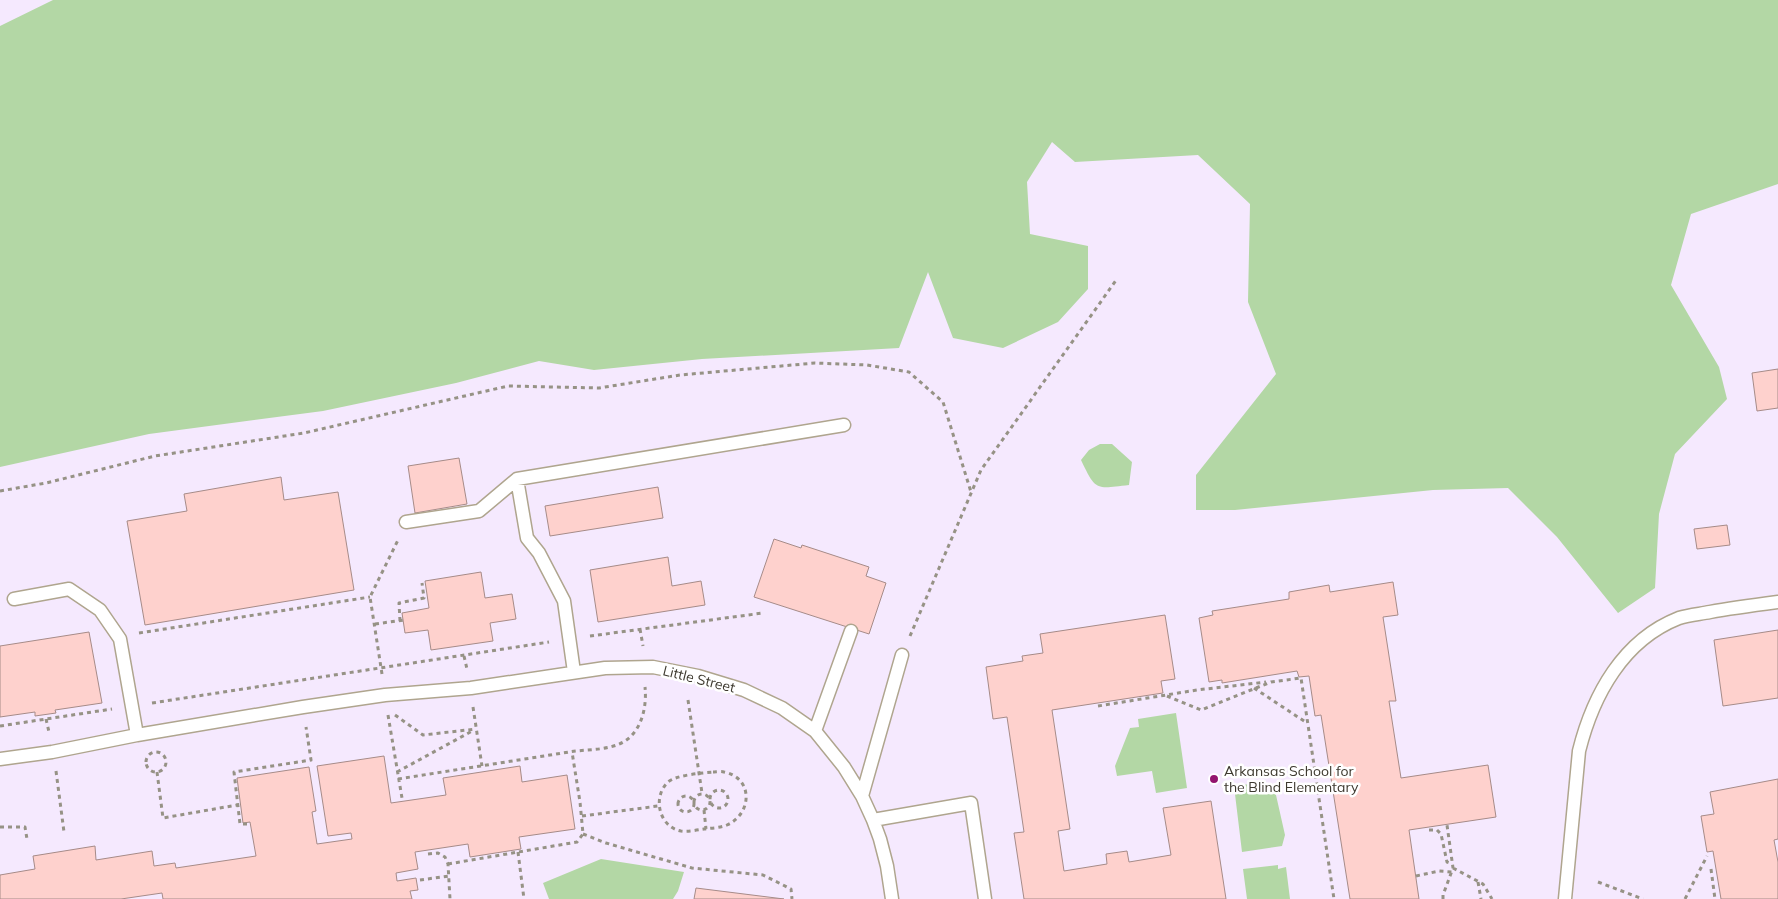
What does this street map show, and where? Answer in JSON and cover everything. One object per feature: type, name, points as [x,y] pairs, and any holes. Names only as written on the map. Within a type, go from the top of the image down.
[{"type":"lane","points":[[406,522],[479,511],[517,479],[844,425]]},
{"type":"lane","points":[[517,479],[527,538],[539,553],[564,601],[574,672]]},
{"type":"lane","points":[[14,599],[69,589],[100,610],[120,639],[137,735]]},
{"type":"lane","points":[[1565,899],[1579,751],[1593,706],[1614,672],[1630,651],[1644,639],[1669,623],[1682,618],[1778,602]]},
{"type":"lane","points":[[815,731],[851,631]]},
{"type":"lane","points":[[862,796],[902,655]]},
{"type":"lane","name":"Little Street","points":[[0,759],[62,750],[137,735],[303,707],[385,695],[471,688],[605,668],[644,667],[698,676],[744,690],[775,705],[815,731],[844,767],[874,820],[887,866],[892,899]]},
{"type":"lane","points":[[874,820],[971,803],[984,899]]},
{"type":"path","points":[[902,655],[981,470],[1117,279]]},
{"type":"path","points":[[0,491],[46,483],[155,456],[304,433],[508,386],[599,388],[680,375],[815,363],[867,364],[909,372],[943,402],[971,492]]},
{"type":"path","points":[[382,674],[370,598],[400,535]]},
{"type":"path","points":[[375,624],[402,621],[399,603],[424,598],[422,584]]},
{"type":"path","points":[[137,633],[370,598]]},
{"type":"path","points":[[0,726],[570,639],[763,612]]},
{"type":"path","points":[[640,629],[644,654]]},
{"type":"path","points":[[398,779],[610,747],[625,741],[638,729],[646,696],[645,678]]},
{"type":"path","points":[[1098,706],[1197,690],[1302,678],[1334,899]]},
{"type":"path","points":[[1167,696],[1201,710],[1271,682]]},
{"type":"path","points":[[471,688],[482,766]]},
{"type":"path","points":[[1254,688],[1308,723]]},
{"type":"path","points":[[688,700],[702,793]]},
{"type":"path","points":[[402,798],[387,709],[423,735],[476,729]]},
{"type":"path","points":[[46,719],[50,737]]},
{"type":"path","points":[[247,824],[240,824],[234,772],[311,760],[306,723]]},
{"type":"path","points":[[397,772],[476,729]]},
{"type":"path","points":[[154,751],[160,752],[165,756],[166,760],[165,766],[157,772],[150,770],[146,764],[146,757],[154,751]]},
{"type":"path","points":[[448,864],[577,842],[583,834],[582,816],[572,752]]},
{"type":"path","points":[[54,763],[64,832]]},
{"type":"path","points":[[157,772],[163,818],[238,805]]},
{"type":"path","points":[[713,772],[725,772],[735,776],[742,782],[747,795],[743,813],[726,826],[681,831],[667,824],[662,818],[658,806],[668,782],[713,772]]},
{"type":"path","points":[[702,793],[707,795],[711,800],[713,806],[720,809],[728,804],[729,798],[724,791],[718,790],[711,795],[711,800],[710,805],[704,810]]},
{"type":"path","points":[[702,793],[696,797],[694,803],[692,810],[686,813],[681,811],[677,804],[679,799],[684,796],[692,798],[694,803],[699,809],[704,810]]},
{"type":"path","points":[[582,816],[658,806]]},
{"type":"path","points":[[704,810],[706,828]]},
{"type":"path","points":[[1443,899],[1452,870],[1448,825]]},
{"type":"path","points":[[0,827],[25,827],[27,838]]},
{"type":"path","points":[[1429,830],[1437,830],[1441,834],[1447,862],[1452,864]]},
{"type":"path","points":[[583,834],[606,843],[692,868],[762,875],[791,889],[792,899]]},
{"type":"path","points":[[518,852],[524,899]]},
{"type":"path","points":[[428,854],[438,853],[445,857],[448,864],[450,899]]},
{"type":"path","points":[[1685,899],[1707,856]]},
{"type":"path","points":[[1711,869],[1715,899]]},
{"type":"path","points":[[1416,876],[1452,870],[1483,884],[1492,899]]},
{"type":"path","points":[[420,880],[449,876]]},
{"type":"path","points":[[1478,881],[1481,899]]},
{"type":"path","points":[[1598,882],[1643,899]]},
{"type":"shaded area","points":[[0,0],[1778,0],[1778,899],[0,899]]},
{"type":"green space","points":[[53,0],[1778,0],[1778,184],[1691,214],[1671,285],[1719,367],[1727,399],[1675,454],[1659,514],[1655,588],[1618,613],[1557,537],[1508,488],[1433,490],[1235,510],[1196,510],[1196,475],[1276,374],[1248,302],[1250,204],[1198,155],[1075,162],[1052,142],[1027,182],[1030,234],[1088,246],[1088,289],[1058,322],[1003,348],[953,338],[928,272],[899,348],[702,359],[594,370],[539,361],[456,383],[323,411],[149,434],[0,467],[0,26]]},
{"type":"green space","points":[[1100,444],[1112,444],[1132,462],[1129,485],[1103,487],[1098,486],[1090,478],[1081,460],[1089,450]]},
{"type":"green space","points":[[1176,713],[1187,788],[1156,793],[1152,771],[1117,776],[1115,766],[1130,728],[1139,727],[1138,719]]},
{"type":"green space","points":[[1258,783],[1276,795],[1285,835],[1282,846],[1242,852],[1234,786]]},
{"type":"green space","points":[[601,859],[684,872],[678,891],[673,899],[549,899],[543,883]]},
{"type":"green space","points":[[1278,865],[1278,869],[1286,867],[1290,899],[1247,899],[1243,869]]},
{"type":"building","points":[[1778,369],[1778,408],[1757,411],[1752,373]]},
{"type":"building","points":[[459,458],[467,504],[415,513],[408,466]]},
{"type":"building","points":[[281,477],[284,500],[338,492],[354,590],[145,625],[127,521],[187,511],[184,494]]},
{"type":"building","points":[[658,487],[663,518],[550,536],[545,506]]},
{"type":"building","points":[[1727,525],[1730,545],[1697,549],[1694,529]]},
{"type":"building","points":[[774,539],[801,548],[802,545],[869,567],[866,576],[886,583],[869,634],[754,597]]},
{"type":"building","points":[[668,557],[672,586],[701,581],[705,605],[598,622],[590,570]]},
{"type":"building","points":[[481,572],[485,598],[512,594],[516,619],[490,623],[493,641],[431,650],[428,630],[405,633],[402,613],[429,608],[425,581]]},
{"type":"building","points":[[1393,582],[1398,615],[1383,617],[1396,701],[1389,701],[1401,778],[1488,765],[1496,817],[1409,830],[1419,899],[1350,899],[1321,715],[1315,716],[1309,676],[1299,677],[1297,671],[1222,683],[1222,680],[1209,682],[1199,618],[1213,615],[1212,611],[1289,599],[1289,592],[1329,585],[1330,592]]},
{"type":"building","points":[[1165,615],[1175,679],[1161,681],[1163,693],[1052,710],[1070,829],[1058,831],[1064,871],[1107,864],[1106,854],[1127,851],[1129,862],[1171,855],[1163,808],[1211,801],[1226,899],[1024,899],[1014,833],[1024,832],[1007,717],[993,719],[986,667],[1023,661],[1022,656],[1043,653],[1040,634]]},
{"type":"building","points":[[1778,630],[1778,698],[1723,706],[1714,640]]},
{"type":"building","points":[[89,632],[102,703],[55,710],[56,713],[35,716],[35,712],[0,717],[0,646]]},
{"type":"building","points":[[384,756],[391,803],[446,795],[443,778],[520,766],[522,782],[567,775],[575,829],[519,837],[521,849],[470,857],[468,844],[415,852],[418,869],[396,873],[397,881],[416,878],[418,890],[410,891],[412,899],[163,899],[162,893],[121,899],[0,899],[0,875],[35,869],[33,856],[95,846],[96,860],[152,851],[154,866],[175,863],[176,868],[256,856],[250,822],[243,823],[237,778],[309,767],[316,811],[312,812],[317,844],[352,839],[351,833],[328,836],[317,766]]},
{"type":"building","points":[[1778,779],[1778,839],[1774,840],[1778,862],[1778,899],[1721,899],[1713,851],[1707,852],[1701,816],[1714,814],[1710,792]]},
{"type":"building","points":[[696,888],[784,899],[694,899]]},
{"type":"place","name":"Arkansas School for the Blind Elementary","points":[[1214,779]]}]
